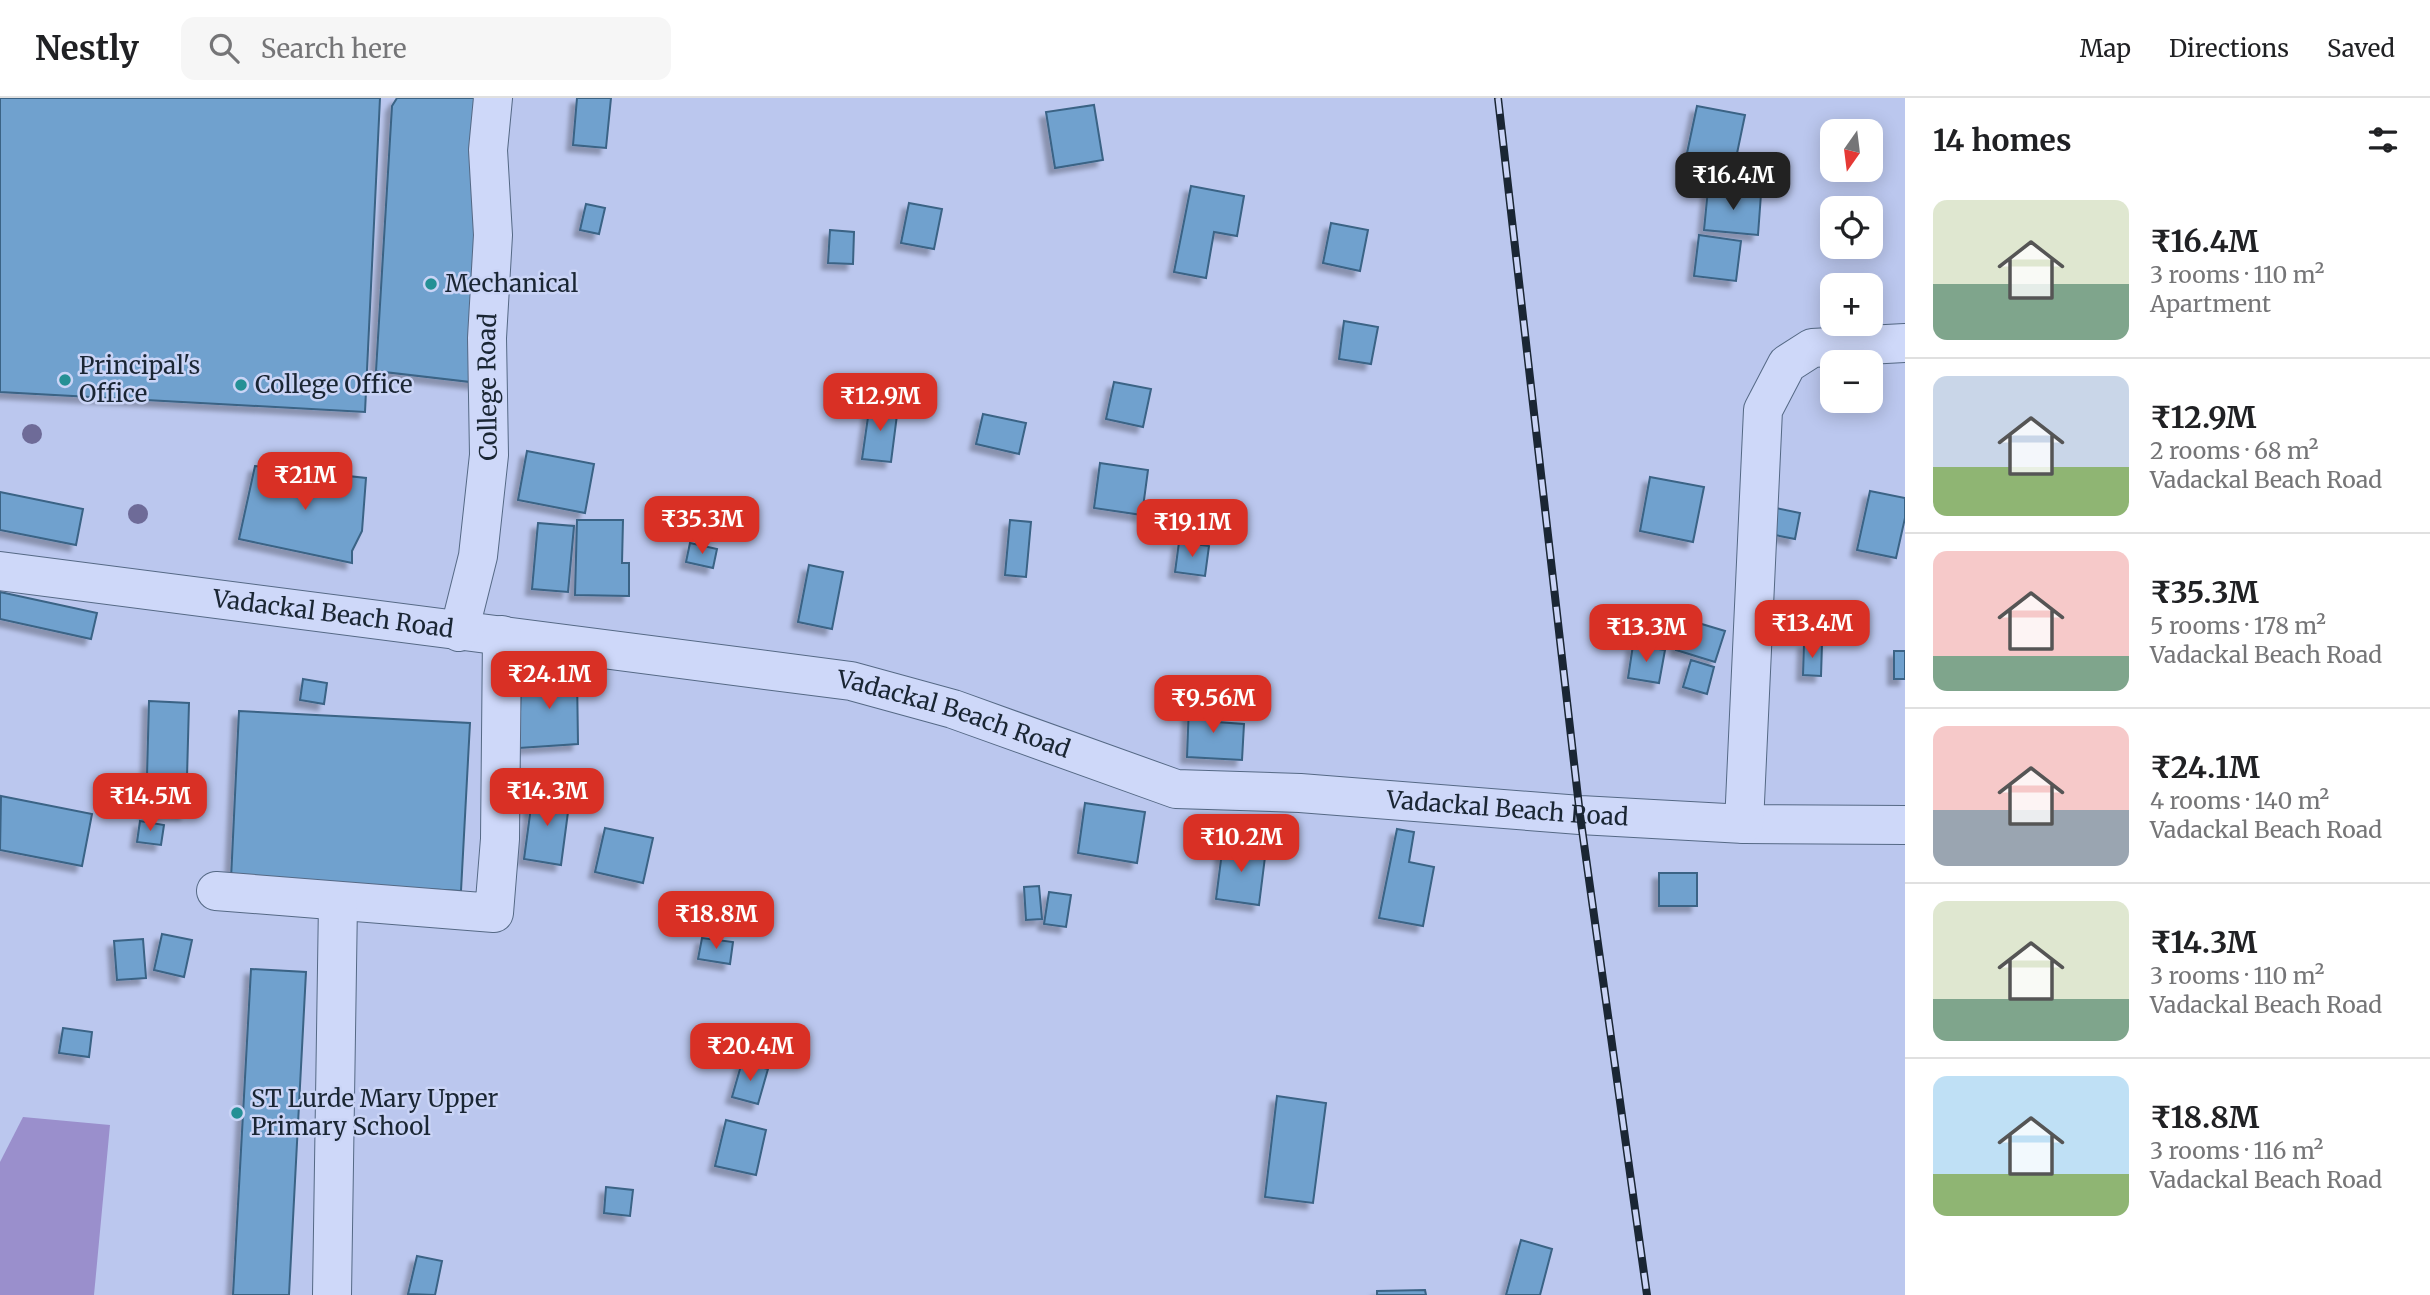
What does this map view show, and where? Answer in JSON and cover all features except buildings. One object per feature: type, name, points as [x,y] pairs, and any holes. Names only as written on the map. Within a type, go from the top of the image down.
[{"type":"street","name":"College Road","points":[[459,632],[478,556],[489,454],[487,338],[493,235],[488,150],[493,98]]},
{"type":"street","points":[[1744,824],[1763,410],[1787,364],[1812,348],[1905,343]]},
{"type":"street","name":"Vadackal Beach Road","points":[[0,571],[851,681],[953,709],[1176,789],[1300,793],[1580,815],[1744,824],[1905,825]]},
{"type":"street","points":[[216,891],[494,914],[500,839],[502,635]]},
{"type":"street","points":[[332,1295],[338,902]]},
{"type":"shaded area","points":[[23,1117],[110,1125],[94,1295],[0,1295],[0,1162]]},
{"type":"railway","points":[[1498,98],[1580,815],[1647,1295]]},
{"type":"place","name":"Mechanical","points":[[431,284]]},
{"type":"place","name":"Principal's Office","points":[[65,380]]},
{"type":"place","name":"College Office","points":[[241,385]]},
{"type":"place","name":"ST Lurde Mary Upper Primary School","points":[[237,1113]]}]
